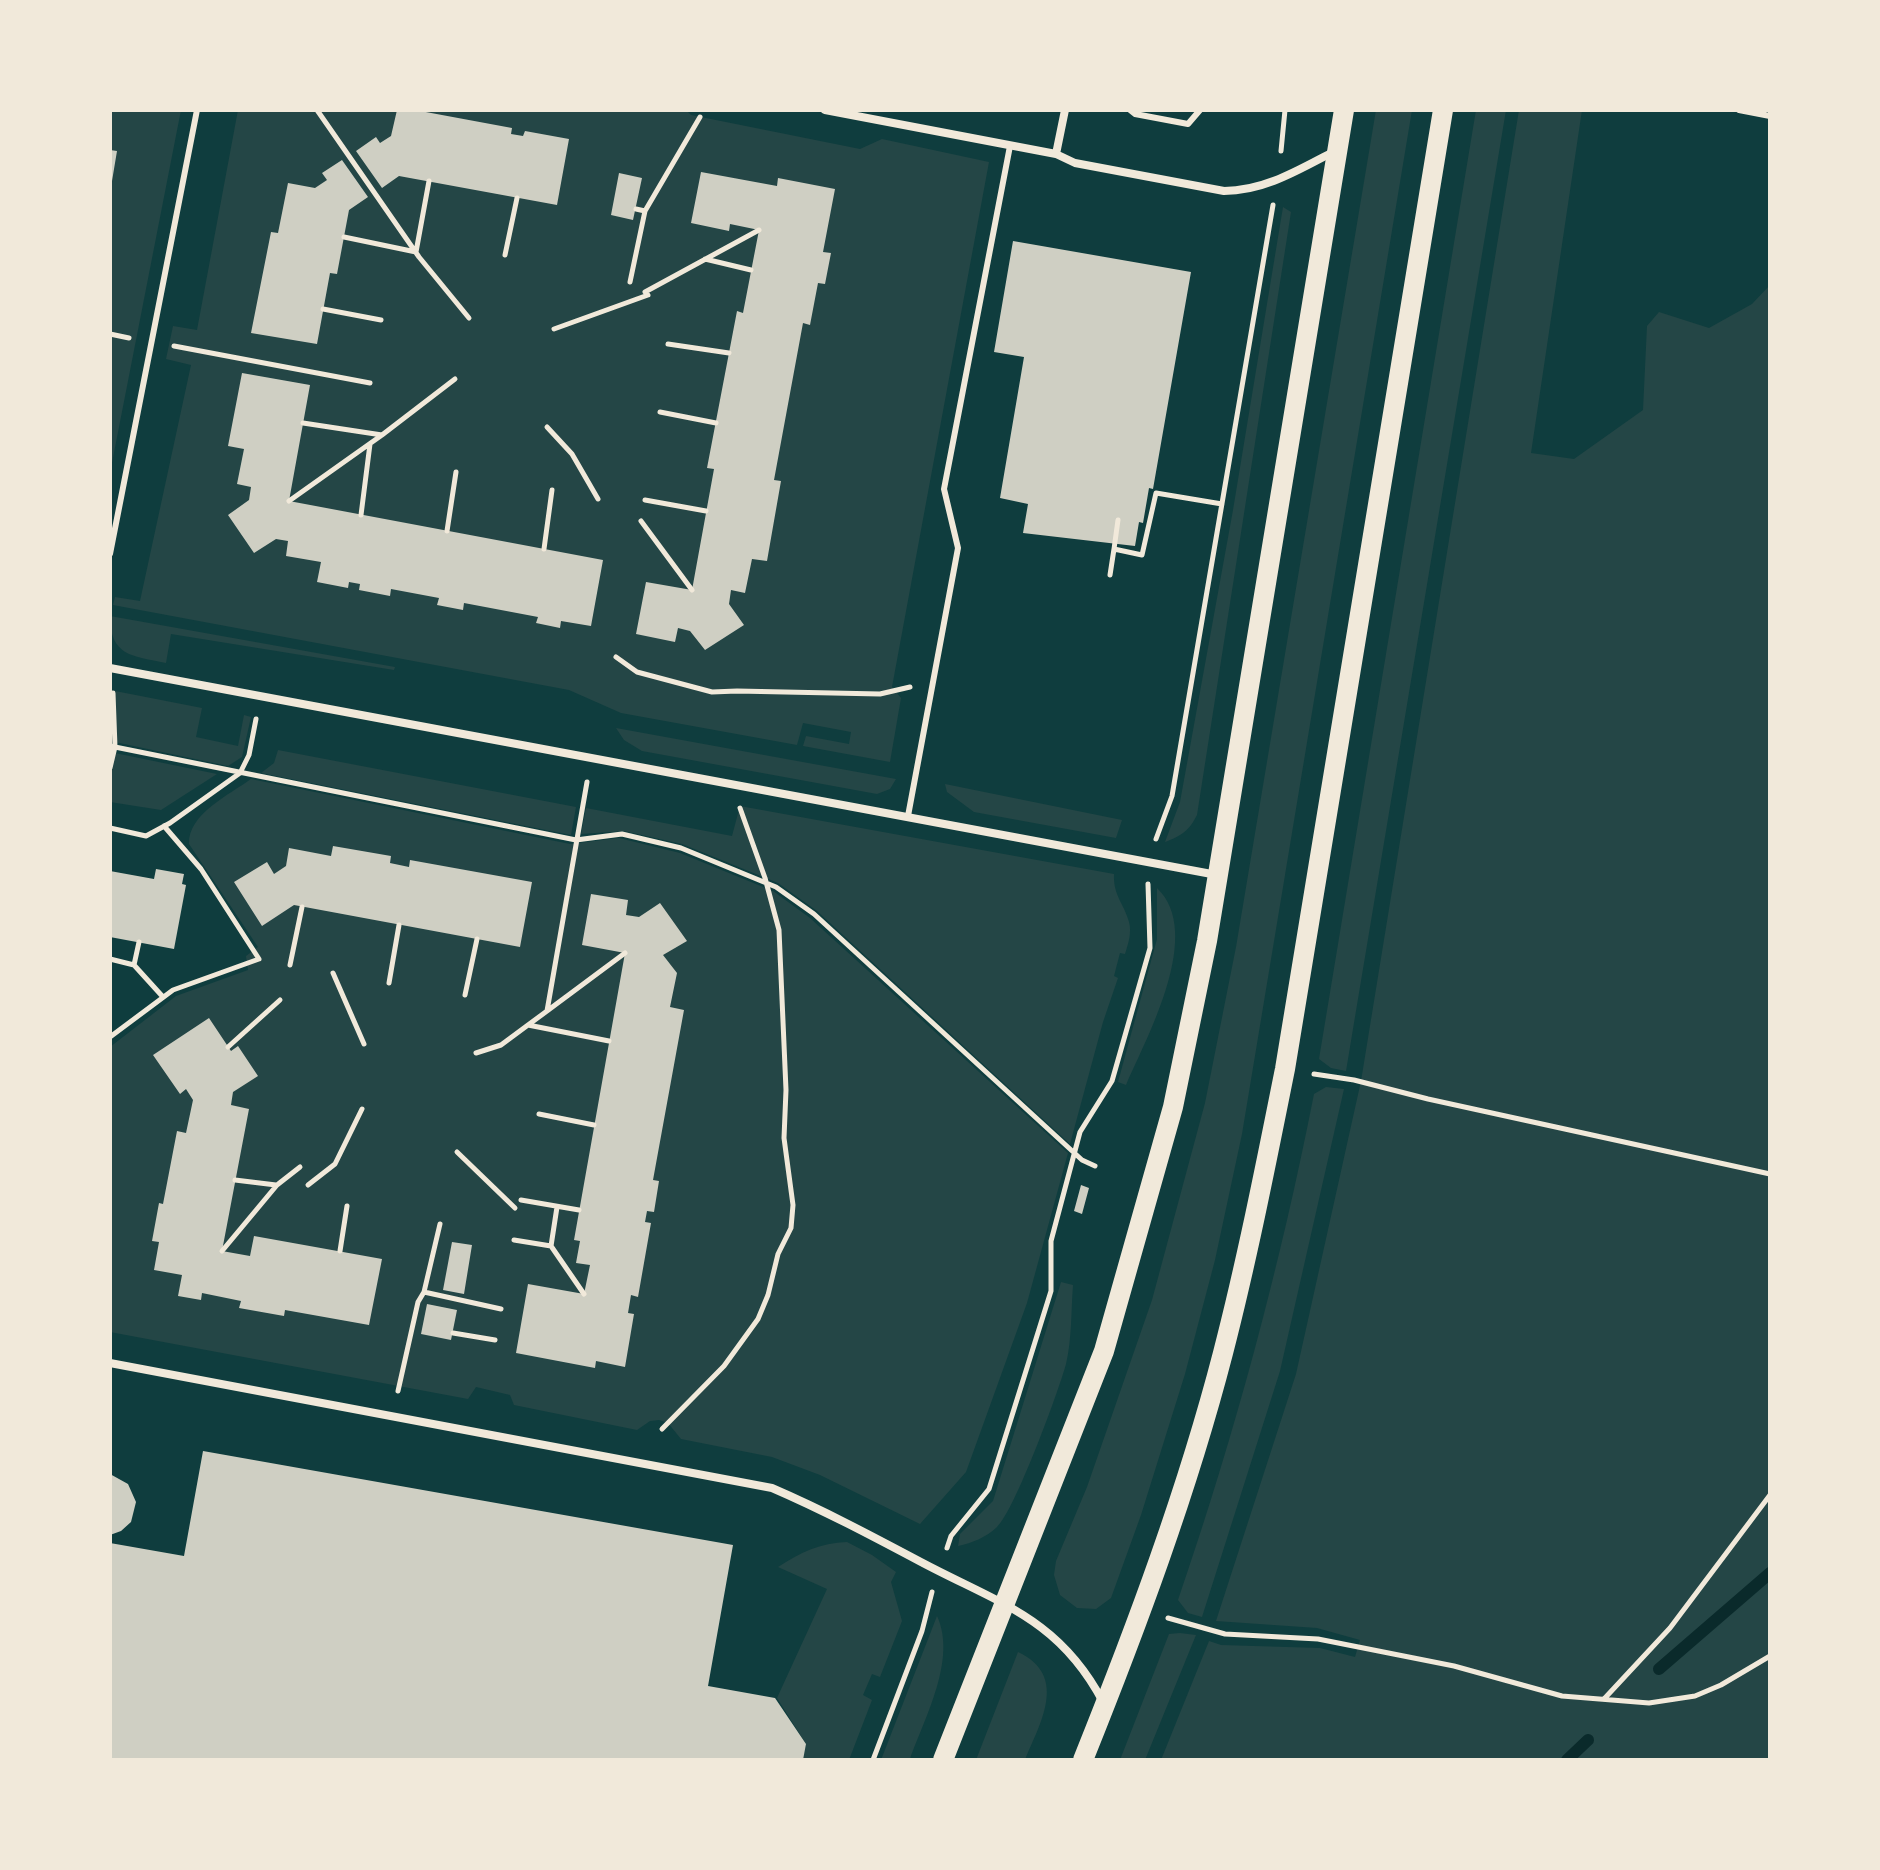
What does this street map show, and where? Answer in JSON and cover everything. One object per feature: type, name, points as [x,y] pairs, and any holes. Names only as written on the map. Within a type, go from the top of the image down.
[{"type":"main road","points":[[943,1760],[1104,1351],[1144,1217],[1188,1041],[1344,110]]},
{"type":"main road","points":[[1083,1760],[1141,1609],[1183,1487],[1222,1355],[1262,1187],[1285,1069],[1443,110]]},
{"type":"street","points":[[825,110],[1056,154],[1075,163],[1224,191],[1239,191],[1277,181],[1337,150]]},
{"type":"street","points":[[1056,154],[1065,110]]},
{"type":"street","points":[[111,668],[1217,875]]},
{"type":"street","points":[[110,1363],[772,1488],[843,1519],[1033,1620],[1083,1670],[1105,1704]]},
{"type":"lane","points":[[110,554],[197,110]]},
{"type":"lane","points":[[1130,110],[1135,114],[1188,124],[1200,110]]},
{"type":"lane","points":[[1739,110],[1770,116]]},
{"type":"lane","points":[[908,816],[958,548],[944,489],[1010,146]]},
{"type":"path","points":[[317,110],[416,252],[469,318]]},
{"type":"path","points":[[1155,844],[1172,796],[1277,181],[1285,110]]},
{"type":"path","points":[[630,282],[645,211],[700,117]]},
{"type":"path","points":[[416,252],[429,181]]},
{"type":"path","points":[[505,255],[517,198]]},
{"type":"path","points":[[636,209],[645,211]]},
{"type":"path","points":[[554,329],[646,293],[759,230]]},
{"type":"path","points":[[344,237],[416,252]]},
{"type":"path","points":[[703,259],[751,270]]},
{"type":"path","points":[[323,309],[381,320]]},
{"type":"path","points":[[110,334],[370,383]]},
{"type":"path","points":[[668,344],[729,353]]},
{"type":"path","points":[[289,501],[455,379]]},
{"type":"path","points":[[660,412],[716,423]]},
{"type":"path","points":[[303,423],[382,435]]},
{"type":"path","points":[[547,427],[572,454],[598,499]]},
{"type":"path","points":[[361,515],[370,444]]},
{"type":"path","points":[[447,531],[456,472]]},
{"type":"path","points":[[544,549],[552,490]]},
{"type":"path","points":[[1114,549],[1142,555],[1156,493],[1222,504]]},
{"type":"path","points":[[645,500],[706,511]]},
{"type":"path","points":[[1110,575],[1118,520]]},
{"type":"path","points":[[641,521],[692,590]]},
{"type":"path","points":[[616,657],[637,672],[712,692],[880,694],[897,692],[934,677]]},
{"type":"path","points":[[110,768],[111,668]]},
{"type":"path","points":[[110,828],[146,836],[240,773],[249,755],[256,718]]},
{"type":"path","points":[[112,746],[576,840],[622,834],[681,848],[776,887],[814,914],[1074,1153],[1095,1166]]},
{"type":"path","points":[[547,1011],[576,840],[588,779],[596,759]]},
{"type":"path","points":[[662,1429],[724,1366],[758,1319],[768,1295],[778,1254],[791,1228],[793,1205],[784,1138],[786,1090],[779,930],[733,784]]},
{"type":"path","points":[[110,1037],[173,990],[259,959],[201,869],[164,826]]},
{"type":"path","points":[[948,1545],[951,1536],[989,1489],[1051,1291],[1051,1241],[1080,1132],[1112,1081],[1132,1020],[1150,948],[1148,882]]},
{"type":"path","points":[[290,965],[302,907]]},
{"type":"path","points":[[389,983],[399,925]]},
{"type":"path","points":[[465,995],[477,939]]},
{"type":"path","points":[[134,965],[139,942]]},
{"type":"path","points":[[476,1053],[501,1045],[625,953]]},
{"type":"path","points":[[110,959],[134,965],[163,997]]},
{"type":"path","points":[[333,973],[364,1044]]},
{"type":"path","points":[[228,1047],[280,1000]]},
{"type":"path","points":[[528,1025],[609,1041]]},
{"type":"path","points":[[1285,1069],[1354,1080],[1770,1174]]},
{"type":"path","points":[[308,1185],[335,1164],[362,1109]]},
{"type":"path","points":[[539,1114],[594,1125]]},
{"type":"path","points":[[457,1152],[515,1208]]},
{"type":"path","points":[[222,1251],[277,1185],[300,1167]]},
{"type":"path","points":[[235,1180],[277,1185]]},
{"type":"path","points":[[521,1200],[579,1210]]},
{"type":"path","points":[[340,1251],[347,1206]]},
{"type":"path","points":[[557,1207],[551,1246],[584,1294]]},
{"type":"path","points":[[398,1391],[440,1224]]},
{"type":"path","points":[[514,1240],[551,1246]]},
{"type":"path","points":[[424,1292],[501,1309]]},
{"type":"path","points":[[453,1333],[495,1340]]},
{"type":"path","points":[[1604,1699],[1670,1628],[1770,1495]]},
{"type":"path","points":[[873,1760],[922,1631],[928,1603]]},
{"type":"path","points":[[1141,1609],[1225,1634],[1318,1639],[1454,1666],[1562,1696],[1649,1703],[1695,1696],[1721,1685],[1770,1656]]},
{"type":"shaded area","points":[[110,110],[181,110],[110,473]]},
{"type":"shaded area","points":[[238,110],[686,110],[691,115],[860,149],[882,139],[989,162],[892,687],[901,698],[890,762],[803,746],[806,736],[849,744],[851,732],[803,723],[797,745],[621,713],[569,690],[113,605],[115,597],[140,601],[191,365],[166,359],[173,326],[197,330]]},
{"type":"shaded area","points":[[1376,110],[1412,110],[1242,1134],[1215,1260],[1185,1374],[1141,1515],[1111,1598],[1096,1609],[1077,1608],[1060,1595],[1054,1575],[1056,1561],[1087,1487],[1152,1300],[1205,1103],[1236,947]]},
{"type":"shaded area","points":[[1476,110],[1506,110],[1346,1071],[1331,1068],[1319,1059]]},
{"type":"shaded area","points":[[1519,110],[1582,110],[1531,453],[1574,459],[1643,410],[1647,326],[1659,312],[1709,328],[1752,304],[1770,285],[1770,1760],[1161,1760],[1209,1641],[1221,1645],[1320,1648],[1355,1657],[1360,1640],[1317,1628],[1216,1621],[1296,1374],[1361,1081]]},
{"type":"shaded area","points":[[1283,207],[1291,212],[1197,815],[1184,832],[1165,842],[1180,802],[1233,510]]},
{"type":"shaded area","points":[[110,616],[395,667],[394,670],[171,634],[166,663],[133,656],[119,647],[111,629]]},
{"type":"shaded area","points":[[110,690],[202,708],[196,737],[238,746],[244,715],[251,717],[242,757],[228,766],[110,741]]},
{"type":"shaded area","points":[[616,728],[896,779],[890,789],[877,794],[642,751],[624,740]]},
{"type":"shaded area","points":[[278,750],[576,807],[571,835],[261,773],[274,763]]},
{"type":"shaded area","points":[[110,752],[217,774],[161,810],[110,802]]},
{"type":"shaded area","points":[[251,779],[570,844],[619,838],[680,853],[773,891],[810,918],[1068,1153],[1027,1303],[966,1472],[920,1524],[820,1475],[772,1457],[681,1439],[668,1423],[659,1420],[650,1421],[637,1430],[514,1405],[510,1395],[476,1387],[468,1399],[110,1332],[110,1047],[176,996],[248,970],[246,956],[258,947],[189,844],[190,833],[202,814]]},
{"type":"shaded area","points":[[945,784],[1122,820],[1116,838],[974,812],[947,792]]},
{"type":"shaded area","points":[[740,806],[1114,874],[1117,894],[1129,922],[1129,938],[1125,954],[1120,953],[1114,976],[1118,978],[1070,1144],[817,911],[778,883],[682,844],[624,831],[581,834],[586,808],[732,836]]},
{"type":"shaded area","points":[[1157,888],[1170,907],[1175,931],[1174,957],[1158,1013],[1126,1085],[1118,1082],[1157,939]]},
{"type":"shaded area","points":[[1326,1087],[1344,1089],[1280,1371],[1202,1617],[1188,1613],[1178,1600],[1255,1350],[1314,1094]]},
{"type":"shaded area","points":[[1061,1282],[1073,1285],[1068,1354],[1035,1450],[1014,1498],[997,1527],[979,1539],[958,1546],[960,1534],[993,1501]]},
{"type":"shaded area","points":[[847,1542],[896,1572],[891,1582],[902,1621],[880,1677],[872,1674],[863,1695],[872,1700],[849,1760],[803,1760],[806,1744],[777,1698],[827,1589],[778,1567],[811,1549]]},
{"type":"shaded area","points":[[937,1616],[942,1633],[941,1669],[937,1688],[910,1759],[881,1760]]},
{"type":"shaded area","points":[[1169,1634],[1196,1635],[1145,1760],[1120,1760]]},
{"type":"shaded area","points":[[1018,1652],[1034,1662],[1043,1674],[1047,1687],[1043,1716],[1025,1760],[976,1760]]},
{"type":"building","points":[[397,110],[415,110],[512,128],[511,134],[523,136],[525,131],[569,139],[557,205],[399,176],[382,188],[356,151],[376,137],[380,143],[391,136]]},
{"type":"building","points":[[110,150],[117,151],[112,181],[110,181]]},
{"type":"building","points":[[342,160],[368,197],[349,210],[337,274],[330,273],[317,344],[251,333],[271,232],[278,233],[288,183],[315,188],[327,180],[322,173]]},
{"type":"building","points":[[701,172],[777,186],[778,178],[835,189],[823,252],[831,253],[825,284],[818,283],[810,325],[803,323],[774,480],[781,481],[767,561],[752,559],[745,593],[731,590],[729,604],[744,625],[705,650],[690,631],[678,628],[675,642],[636,634],[646,582],[692,590],[714,469],[707,468],[737,311],[743,313],[759,230],[730,224],[729,231],[691,223]]},
{"type":"building","points":[[619,173],[642,178],[633,220],[611,215]]},
{"type":"building","points":[[1013,241],[1191,272],[1153,489],[1149,488],[1135,546],[1023,533],[1028,504],[1000,498],[1024,357],[994,352]]},
{"type":"building","points":[[242,373],[310,385],[289,501],[603,560],[591,626],[561,621],[560,628],[536,623],[538,617],[464,603],[463,610],[437,605],[439,598],[391,589],[390,596],[359,590],[360,584],[349,582],[348,588],[317,582],[321,562],[286,556],[288,541],[276,539],[254,553],[228,515],[249,500],[251,487],[237,484],[244,449],[228,446]]},
{"type":"building","points":[[333,846],[391,856],[390,863],[409,867],[410,860],[532,882],[520,947],[294,905],[262,926],[234,882],[267,862],[274,874],[286,866],[289,848],[331,856]]},
{"type":"building","points":[[156,869],[184,874],[182,884],[186,885],[174,949],[110,937],[110,871],[154,879]]},
{"type":"building","points":[[591,894],[628,900],[626,915],[639,917],[660,903],[687,941],[663,955],[677,973],[670,1007],[684,1010],[653,1180],[659,1181],[654,1212],[647,1211],[645,1222],[651,1223],[638,1297],[631,1295],[628,1313],[634,1314],[625,1367],[596,1361],[595,1368],[516,1353],[528,1284],[584,1294],[590,1265],[576,1263],[580,1241],[574,1240],[625,953],[582,945]]},
{"type":"building","points":[[209,1018],[231,1051],[238,1046],[258,1076],[233,1092],[231,1105],[249,1109],[222,1251],[250,1256],[254,1236],[382,1259],[369,1325],[285,1310],[284,1316],[239,1308],[241,1301],[202,1293],[201,1300],[178,1296],[182,1275],[154,1270],[159,1242],[152,1241],[159,1203],[163,1204],[177,1131],[186,1133],[193,1100],[186,1089],[180,1094],[153,1055]]},
{"type":"building","points":[[1081,1185],[1089,1188],[1082,1214],[1074,1211]]},
{"type":"building","points":[[452,1242],[472,1245],[464,1294],[443,1290]]},
{"type":"building","points":[[427,1304],[457,1310],[451,1340],[421,1334]]},
{"type":"building","points":[[203,1451],[733,1545],[708,1686],[775,1698],[806,1744],[803,1760],[110,1760],[110,1543],[184,1556]]},
{"type":"building","points":[[110,1474],[128,1484],[136,1502],[131,1522],[110,1535]]},
{"type":"waterway","points":[[1659,1669],[1770,1573]]},
{"type":"waterway","points":[[1567,1760],[1588,1740]]}]
